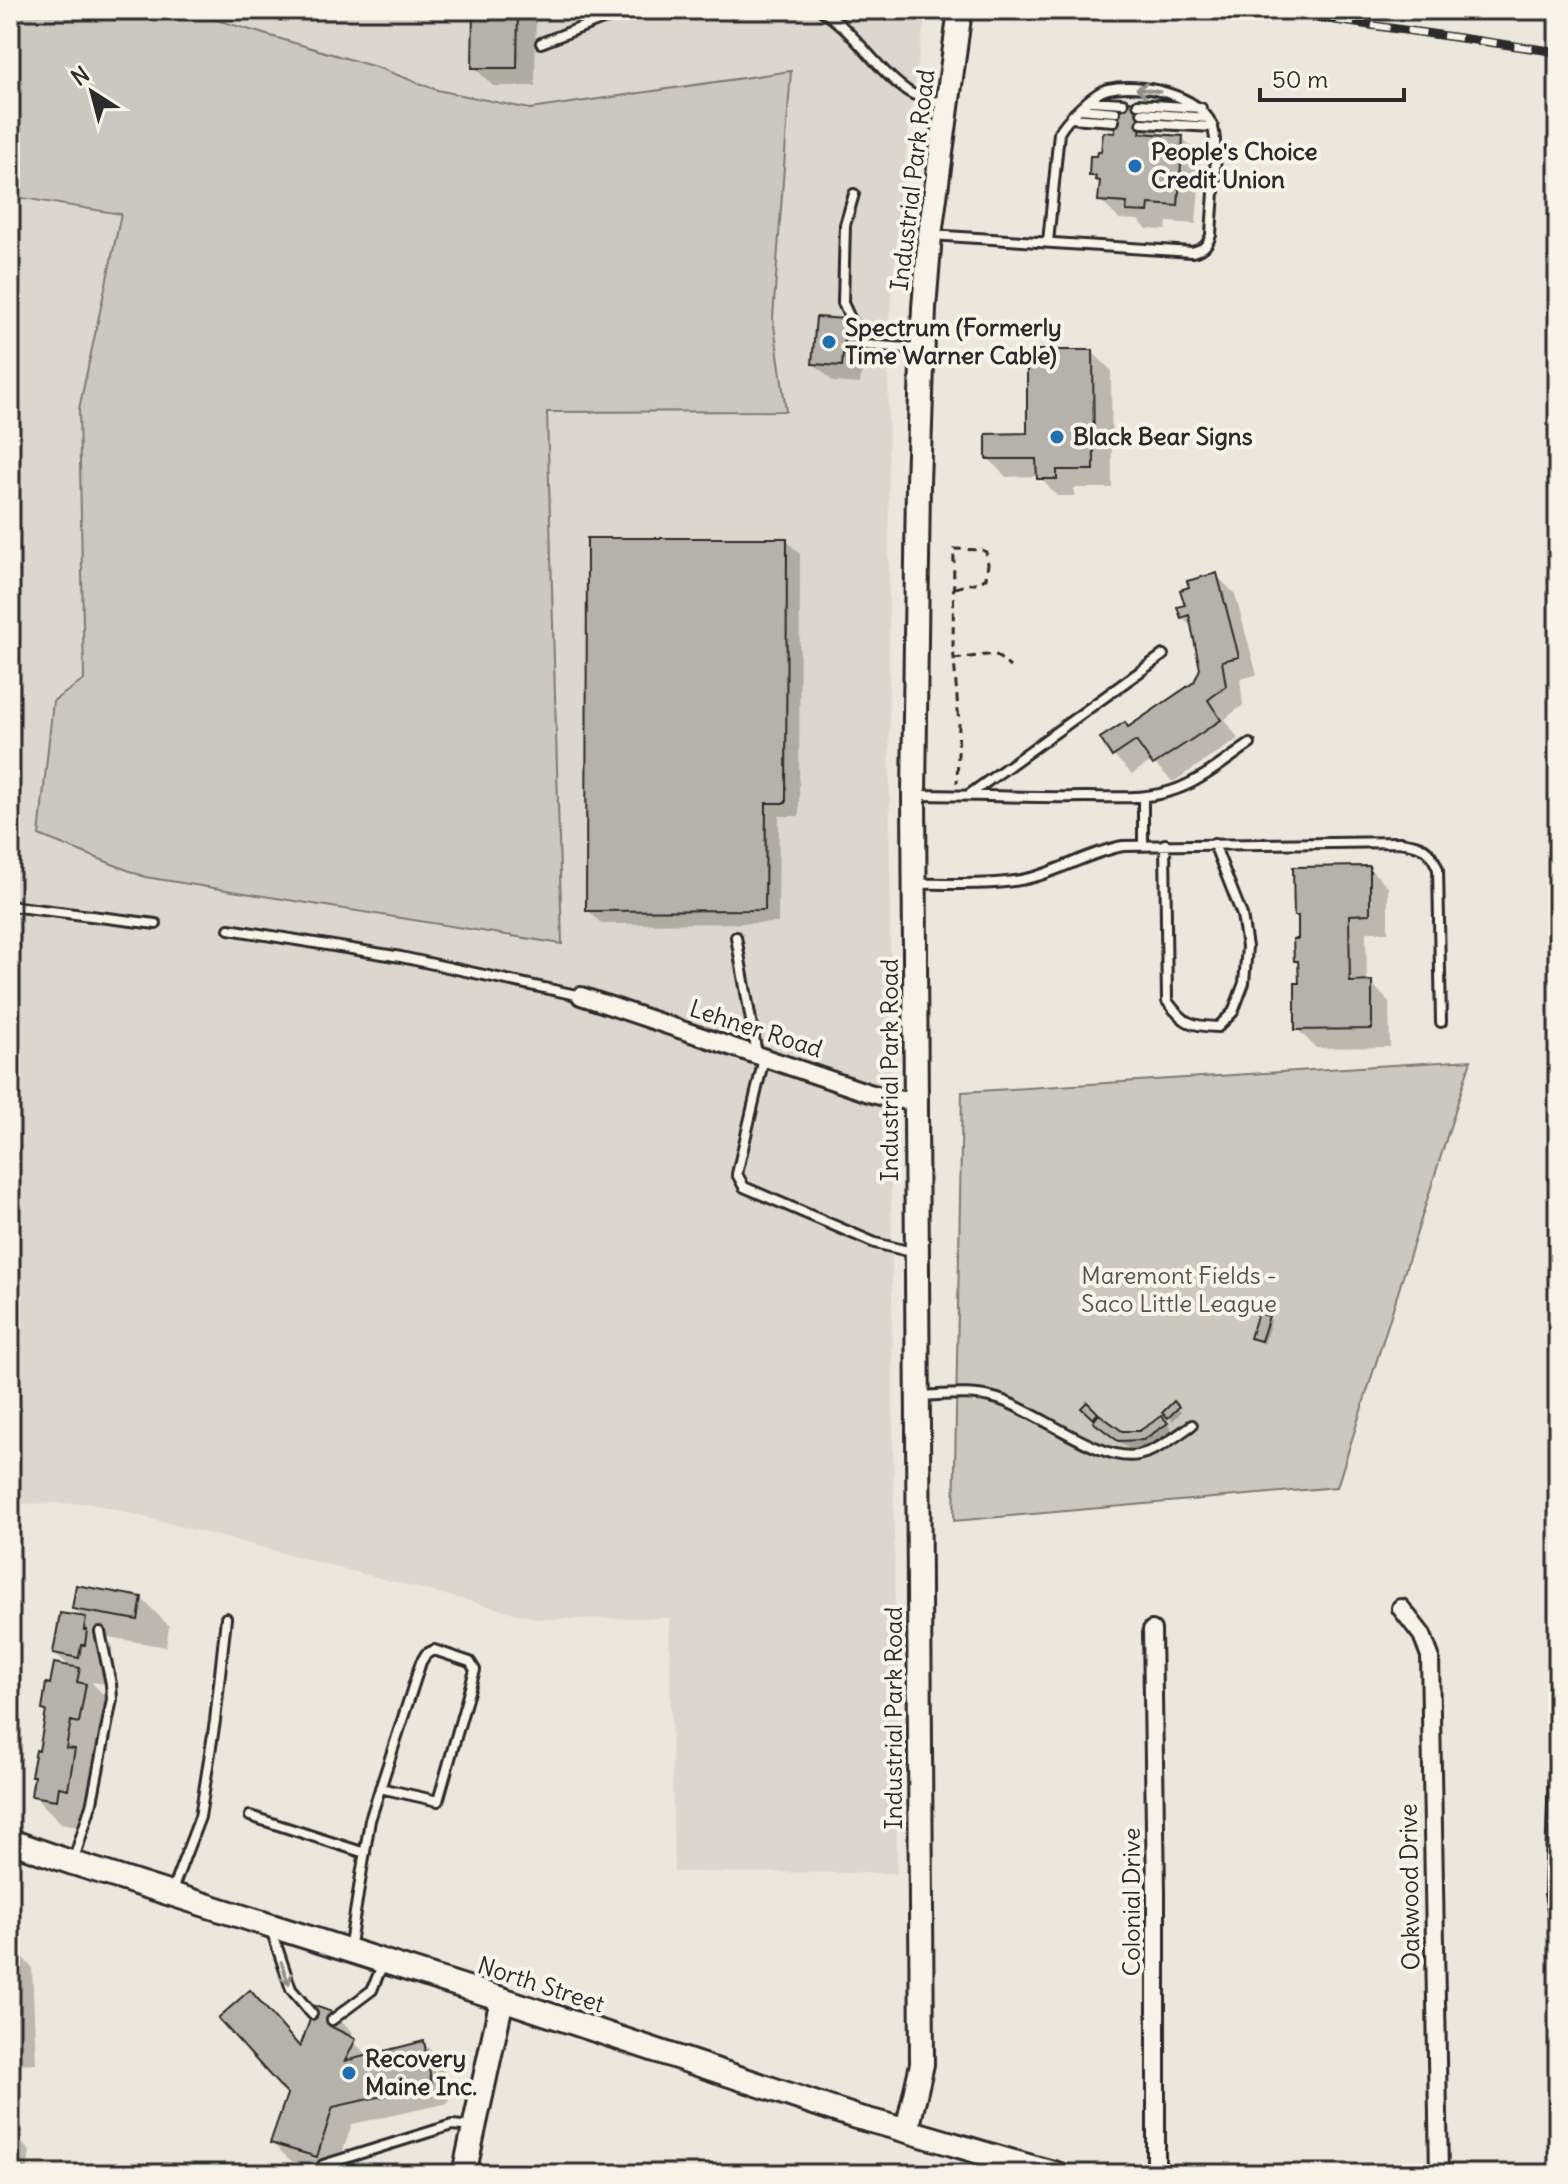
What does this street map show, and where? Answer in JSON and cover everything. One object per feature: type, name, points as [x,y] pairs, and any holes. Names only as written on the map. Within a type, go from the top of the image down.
[{"type":"main road","name":"Industrial Park Road","points":[[907,2130],[922,2064],[914,795],[918,483],[930,235],[960,10]]},
{"type":"main road","name":"North Street","points":[[10,1841],[502,1999],[816,2104],[972,2152],[1057,2174]]},
{"type":"main road","points":[[464,2174],[502,1999]]},
{"type":"street","name":"Lehner Road","points":[[581,996],[869,1093],[916,1102]]},
{"type":"street","name":"Oakwood Drive","points":[[1401,1608],[1422,1635],[1430,1656],[1439,2174]]},
{"type":"street","name":"Colonial Drive","points":[[1152,1630],[1156,2174]]},
{"type":"street","points":[[1558,1771],[1554,1893],[1558,1916]]},
{"type":"lane","points":[[541,43],[635,10]]},
{"type":"lane","points":[[821,10],[835,19],[894,80],[919,97],[946,104]]},
{"type":"lane","points":[[930,235],[1192,252],[1201,250],[1211,235],[1215,154],[1213,127],[1201,108],[1176,96],[1139,88],[1110,88],[1080,109],[1059,133],[1048,242]]},
{"type":"lane","points":[[1090,101],[1123,103]]},
{"type":"lane","points":[[1138,104],[1201,108]]},
{"type":"lane","points":[[1070,118],[1114,116],[1080,109]]},
{"type":"lane","points":[[1208,118],[1142,118],[1213,127]]},
{"type":"lane","points":[[854,194],[845,225],[843,303],[865,345],[923,349]]},
{"type":"lane","points":[[970,794],[1163,655]]},
{"type":"lane","points":[[914,795],[1143,797],[1192,783],[1250,744]]},
{"type":"lane","points":[[1143,797],[1143,845]]},
{"type":"lane","points":[[915,884],[1002,882],[1031,878],[1105,849],[1143,845],[1400,842],[1420,846],[1431,853],[1438,869],[1441,1022]]},
{"type":"lane","points":[[1165,844],[1167,1001],[1181,1019],[1198,1026],[1218,1027],[1233,1012],[1244,983],[1247,947],[1242,915],[1214,844]]},
{"type":"lane","points":[[10,906],[156,924]]},
{"type":"lane","points":[[229,929],[401,957],[581,996]]},
{"type":"lane","points":[[736,937],[760,1055],[737,1174],[744,1187],[875,1243],[917,1253]]},
{"type":"lane","points":[[918,1396],[966,1393],[998,1399],[1043,1418],[1096,1448],[1122,1456],[1155,1449],[1192,1425]]},
{"type":"lane","points":[[171,1893],[200,1817],[215,1721],[226,1618]]},
{"type":"lane","points":[[73,1863],[92,1802],[112,1699],[100,1632]]},
{"type":"lane","points":[[349,1950],[370,1820],[380,1788],[421,1662],[426,1654],[434,1650],[470,1662],[475,1670],[438,1801],[380,1788]]},
{"type":"lane","points":[[250,1816],[365,1853]]},
{"type":"lane","points":[[269,1925],[291,1989],[312,2014]]},
{"type":"lane","points":[[332,2020],[372,1990],[384,1961]]},
{"type":"lane","points":[[323,2165],[452,2125],[475,2127]]},
{"type":"path","points":[[955,588],[986,578],[986,552],[954,549],[954,659],[959,724],[957,795]]},
{"type":"path","points":[[954,659],[995,654],[1010,667]]},
{"type":"shaded area","points":[[10,10],[926,10],[910,116],[888,327],[897,1873],[674,1872],[669,1618],[538,1619],[90,1503],[10,1504]]},
{"type":"green space","points":[[10,10],[183,10],[379,68],[437,90],[530,109],[791,71],[773,318],[786,411],[547,412],[562,944],[145,877],[39,835],[53,701],[84,680],[79,409],[121,214],[10,196]]},
{"type":"green space","name":"Maremont Fields - Saco Little League","points":[[1471,1060],[1337,1487],[954,1521],[962,1092]]},
{"type":"building","points":[[473,10],[518,10],[517,68],[472,68]]},
{"type":"building","name":"People's Choice Credit Union","points":[[1130,101],[1141,106],[1143,118],[1140,133],[1183,136],[1178,206],[1149,204],[1148,212],[1126,211],[1127,203],[1098,201],[1100,181],[1095,180],[1096,176],[1089,176],[1090,156],[1101,152],[1103,132],[1115,133],[1116,106]]},
{"type":"building","name":"Spectrum (Formerly Time Warner Cable)","points":[[816,317],[846,319],[842,366],[812,364]]},
{"type":"building","points":[[1030,350],[1093,350],[1094,470],[1057,470],[1057,479],[1037,479],[1036,459],[986,459],[986,434],[1027,433],[1027,363],[1030,363]]},
{"type":"building","points":[[587,538],[787,538],[786,803],[766,803],[765,910],[586,911]]},
{"type":"building","points":[[1217,573],[1239,657],[1222,661],[1226,686],[1208,700],[1221,720],[1153,765],[1136,741],[1112,757],[1100,738],[1125,722],[1128,727],[1194,682],[1200,669],[1189,615],[1181,618],[1177,607],[1185,605],[1180,590],[1189,587],[1187,581]]},
{"type":"building","points":[[1370,866],[1370,914],[1349,915],[1350,982],[1372,981],[1372,1029],[1295,1030],[1295,983],[1299,983],[1298,961],[1294,961],[1293,939],[1298,939],[1298,916],[1294,916],[1293,867]]},
{"type":"building","points":[[1258,1313],[1269,1316],[1261,1341],[1250,1338]]},
{"type":"building","points":[[1174,1401],[1179,1407],[1168,1418],[1162,1413]]},
{"type":"building","points":[[1087,1402],[1098,1413],[1093,1419],[1081,1408]]},
{"type":"building","points":[[1099,1414],[1122,1431],[1139,1431],[1162,1416],[1168,1423],[1143,1440],[1118,1441],[1093,1422]]},
{"type":"building","points":[[76,1585],[142,1597],[138,1620],[72,1609]]},
{"type":"building","points":[[60,1613],[86,1617],[85,1645],[81,1645],[79,1658],[53,1653]]},
{"type":"building","points":[[54,1663],[80,1668],[77,1682],[86,1684],[79,1723],[71,1721],[66,1748],[75,1749],[68,1789],[59,1787],[57,1800],[31,1796],[34,1776],[31,1776],[46,1711],[42,1710],[46,1683],[50,1684]]},
{"type":"building","name":"Recovery Maine Inc.","points":[[250,1990],[300,2047],[315,2006],[335,2013],[330,2026],[356,2039],[345,2061],[424,2041],[432,2085],[333,2107],[317,2157],[270,2143],[287,2094],[218,2018]]},
{"type":"railway","points":[[1265,10],[1558,52]]},
{"type":"place","name":"People's Choice Credit Union","points":[[1135,166]]},
{"type":"place","name":"Spectrum (Formerly Time Warner Cable)","points":[[829,342]]},
{"type":"place","name":"Black Bear Signs","points":[[1057,437]]},
{"type":"place","name":"Recovery Maine Inc.","points":[[349,2073]]}]
